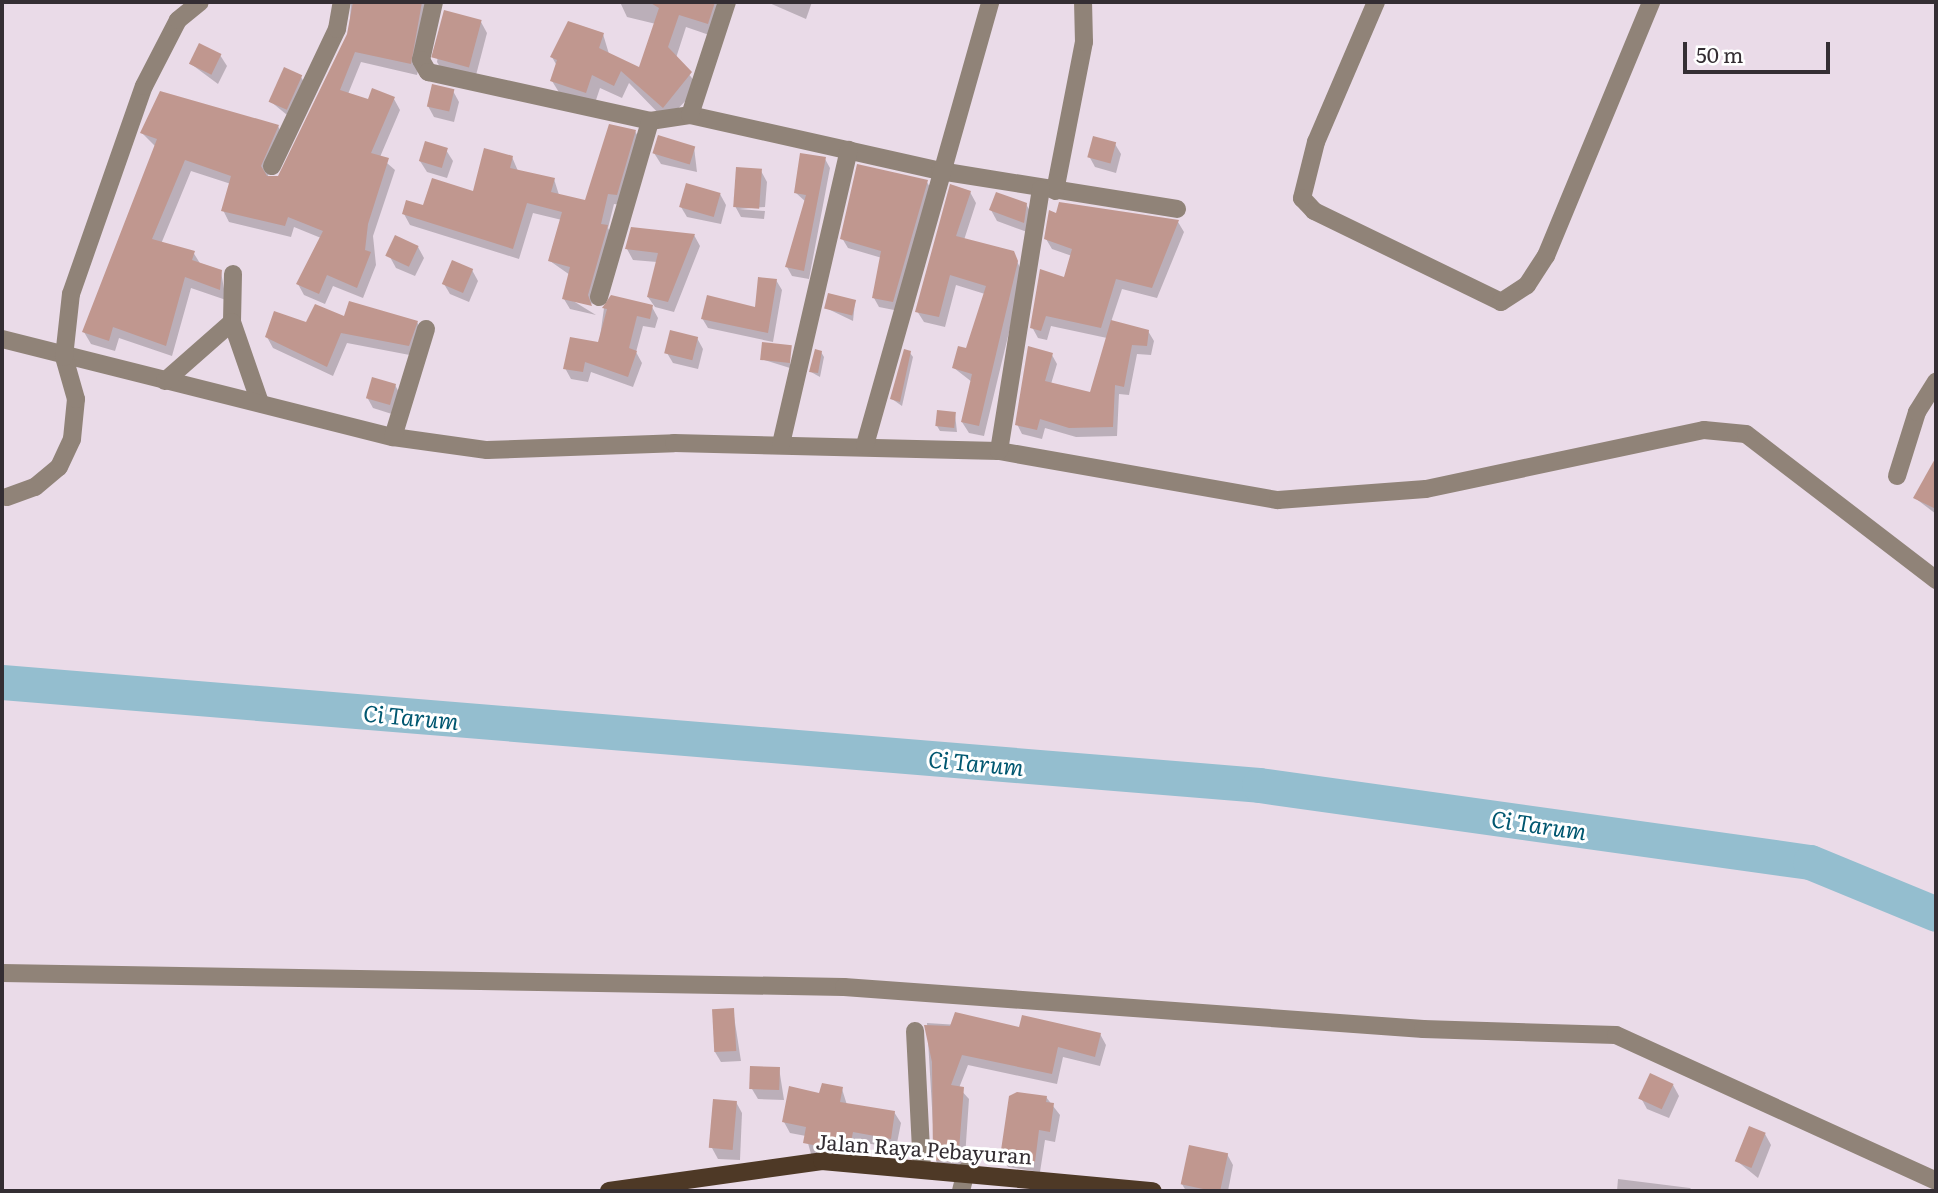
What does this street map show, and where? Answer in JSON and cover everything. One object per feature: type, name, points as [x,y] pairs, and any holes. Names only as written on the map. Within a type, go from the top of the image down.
[{"type":"main road","name":"Jalan Raya Pebayuran","points":[[609,1191],[657,1187],[822,1161],[966,1171],[1153,1191]]},
{"type":"street","points":[[7,497],[35,487],[59,467],[72,439],[76,400],[64,357],[71,294],[144,86],[178,20],[200,2]]},
{"type":"street","points":[[272,166],[337,29],[342,2]]},
{"type":"street","points":[[434,2],[422,69],[650,121],[690,115],[940,171],[1177,209]]},
{"type":"street","points":[[690,115],[727,2]]},
{"type":"street","points":[[865,444],[940,171],[990,2]]},
{"type":"street","points":[[999,451],[1048,190],[1084,42],[1083,2]]},
{"type":"street","points":[[1376,2],[1315,142],[1302,198],[1314,211],[1501,302],[1527,285],[1546,256],[1651,2]]},
{"type":"street","points":[[599,297],[650,121]]},
{"type":"street","points":[[781,444],[849,150]]},
{"type":"street","points":[[233,274],[232,322],[260,403]]},
{"type":"street","points":[[165,381],[232,322]]},
{"type":"street","points":[[393,437],[426,329]]},
{"type":"street","points":[[2,340],[393,437],[487,450],[865,444],[999,451],[1278,500],[1426,489],[1704,430],[1746,434],[1936,580]]},
{"type":"street","points":[[1897,476],[1917,412],[1936,381]]},
{"type":"street","points":[[2,973],[844,988],[1423,1029],[1616,1035],[1936,1181]]},
{"type":"street","points":[[915,1031],[922,1168]]},
{"type":"street","points":[[961,1191],[966,1171]]},
{"type":"building","points":[[353,2],[422,2],[411,64],[355,52],[340,90],[368,99],[372,88],[395,97],[371,153],[389,158],[368,224],[365,250],[371,252],[357,288],[327,275],[319,294],[296,284],[323,231],[288,217],[285,226],[221,211],[231,176],[185,160],[152,239],[195,251],[192,260],[222,270],[220,290],[185,277],[166,346],[113,327],[109,341],[82,332],[157,139],[140,133],[160,91],[279,125],[261,166],[267,176],[278,176],[347,34]]},
{"type":"building","points":[[649,2],[715,2],[708,24],[679,15],[668,47],[692,72],[663,108],[621,71],[614,86],[592,75],[586,93],[550,81],[557,60],[550,57],[568,21],[604,33],[599,48],[639,67],[659,8]]},
{"type":"building","points":[[444,10],[482,20],[469,67],[431,57]]},
{"type":"building","points":[[199,43],[221,54],[211,75],[189,64]]},
{"type":"building","points":[[284,67],[302,75],[287,110],[269,102]]},
{"type":"building","points":[[432,84],[454,89],[449,112],[427,106]]},
{"type":"building","points":[[609,124],[636,130],[617,195],[608,194],[601,224],[608,225],[588,295],[592,306],[562,299],[570,267],[548,261],[562,212],[527,203],[513,249],[402,214],[406,200],[423,205],[432,178],[473,191],[484,148],[513,156],[510,168],[555,178],[551,192],[585,200]]},
{"type":"building","points":[[658,135],[695,146],[690,165],[652,153]]},
{"type":"building","points":[[1093,136],[1116,142],[1110,163],[1087,157]]},
{"type":"building","points":[[425,141],[448,148],[442,168],[419,161]]},
{"type":"building","points":[[800,153],[826,157],[804,271],[785,267],[806,195],[794,193]]},
{"type":"building","points":[[857,164],[928,180],[893,302],[872,298],[881,251],[840,239]]},
{"type":"building","points":[[736,167],[762,169],[759,209],[733,207]]},
{"type":"building","points":[[686,183],[721,193],[714,217],[679,207]]},
{"type":"building","points":[[950,184],[971,191],[956,236],[1014,251],[1018,261],[979,426],[961,422],[972,374],[952,368],[958,346],[966,348],[986,286],[950,275],[939,317],[915,312]]},
{"type":"building","points":[[996,192],[1027,203],[1024,223],[989,210]]},
{"type":"building","points":[[1059,202],[1179,220],[1152,288],[1116,279],[1101,328],[1046,316],[1041,331],[1030,328],[1040,269],[1064,277],[1072,249],[1044,239],[1049,210],[1056,213]]},
{"type":"building","points":[[631,227],[695,234],[668,302],[647,297],[658,253],[625,249]]},
{"type":"building","points":[[395,235],[419,246],[409,267],[385,256]]},
{"type":"building","points":[[452,260],[473,269],[463,293],[442,284]]},
{"type":"building","points":[[758,277],[777,279],[768,333],[701,319],[707,295],[755,307]]},
{"type":"building","points":[[828,293],[856,300],[852,316],[824,309]]},
{"type":"building","points":[[611,295],[653,305],[650,319],[637,316],[629,348],[637,351],[628,377],[585,362],[583,372],[563,369],[570,337],[598,342],[607,309],[602,308]]},
{"type":"building","points":[[349,301],[418,321],[409,346],[341,333],[327,367],[265,337],[274,311],[306,322],[315,304],[344,316]]},
{"type":"building","points":[[1111,320],[1149,330],[1147,346],[1132,345],[1124,387],[1115,385],[1113,427],[1069,428],[1040,419],[1037,430],[1015,425],[1028,346],[1053,353],[1045,381],[1090,392]]},
{"type":"building","points":[[670,330],[698,337],[692,360],[664,353]]},
{"type":"building","points":[[762,342],[792,345],[790,363],[760,360]]},
{"type":"building","points":[[815,349],[822,351],[818,373],[809,372]]},
{"type":"building","points":[[904,349],[911,351],[900,402],[890,399]]},
{"type":"building","points":[[372,377],[396,384],[390,405],[366,398]]},
{"type":"building","points":[[937,410],[956,412],[954,428],[935,426]]},
{"type":"building","points":[[1936,457],[1936,509],[1913,498]]},
{"type":"building","points":[[734,1008],[736,1051],[714,1052],[712,1009]]},
{"type":"building","points":[[955,1012],[1019,1027],[1022,1015],[1101,1033],[1095,1057],[1058,1047],[1052,1074],[962,1055],[951,1085],[964,1087],[958,1162],[933,1160],[932,1062],[924,1025],[950,1026]]},
{"type":"building","points":[[750,1066],[780,1067],[779,1090],[749,1089]]},
{"type":"building","points":[[1650,1073],[1674,1084],[1662,1109],[1638,1098]]},
{"type":"building","points":[[822,1083],[843,1087],[840,1102],[895,1111],[891,1139],[853,1132],[849,1152],[803,1143],[806,1127],[782,1122],[789,1086],[819,1093]]},
{"type":"building","points":[[1017,1092],[1047,1096],[1046,1102],[1054,1103],[1050,1132],[1039,1130],[1035,1162],[1000,1157],[1009,1096]]},
{"type":"building","points":[[713,1099],[737,1101],[733,1150],[709,1148]]},
{"type":"building","points":[[1749,1126],[1766,1133],[1751,1168],[1735,1161]]},
{"type":"building","points":[[1189,1145],[1228,1153],[1220,1191],[1181,1184]]},
{"type":"waterway","name":"Ci Tarum","points":[[2,682],[1259,785],[1810,862],[1936,914]]}]
